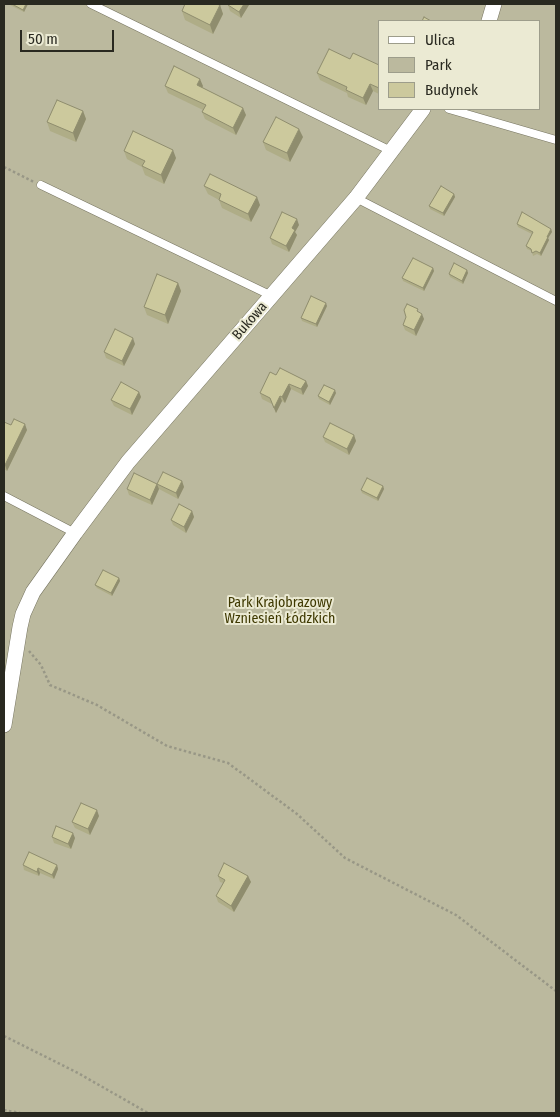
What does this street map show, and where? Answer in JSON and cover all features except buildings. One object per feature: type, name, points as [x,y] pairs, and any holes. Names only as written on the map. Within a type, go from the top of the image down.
[{"type":"street","points":[[489,20],[494,4]]},
{"type":"street","name":"Bukowa","points":[[4,725],[22,614],[26,603],[75,532],[128,462],[356,198],[422,110]]},
{"type":"lane","points":[[91,4],[391,151]]},
{"type":"lane","points":[[452,110],[556,140]]},
{"type":"lane","points":[[41,185],[272,296]]},
{"type":"lane","points":[[356,198],[556,301]]},
{"type":"lane","points":[[4,496],[75,532]]},
{"type":"path","points":[[4,167],[41,185]]},
{"type":"path","points":[[17,642],[32,654],[41,666],[50,685],[97,705],[168,746],[228,763],[297,814],[345,858],[456,915],[556,991]]},
{"type":"path","points":[[4,1036],[78,1073],[148,1113]]},
{"type":"path","points":[[4,1110],[20,1113]]},
{"type":"green space","name":"Park Krajobrazowy Wzniesień Łódzkich","points":[[4,4],[556,4],[556,1113],[4,1113]]}]
